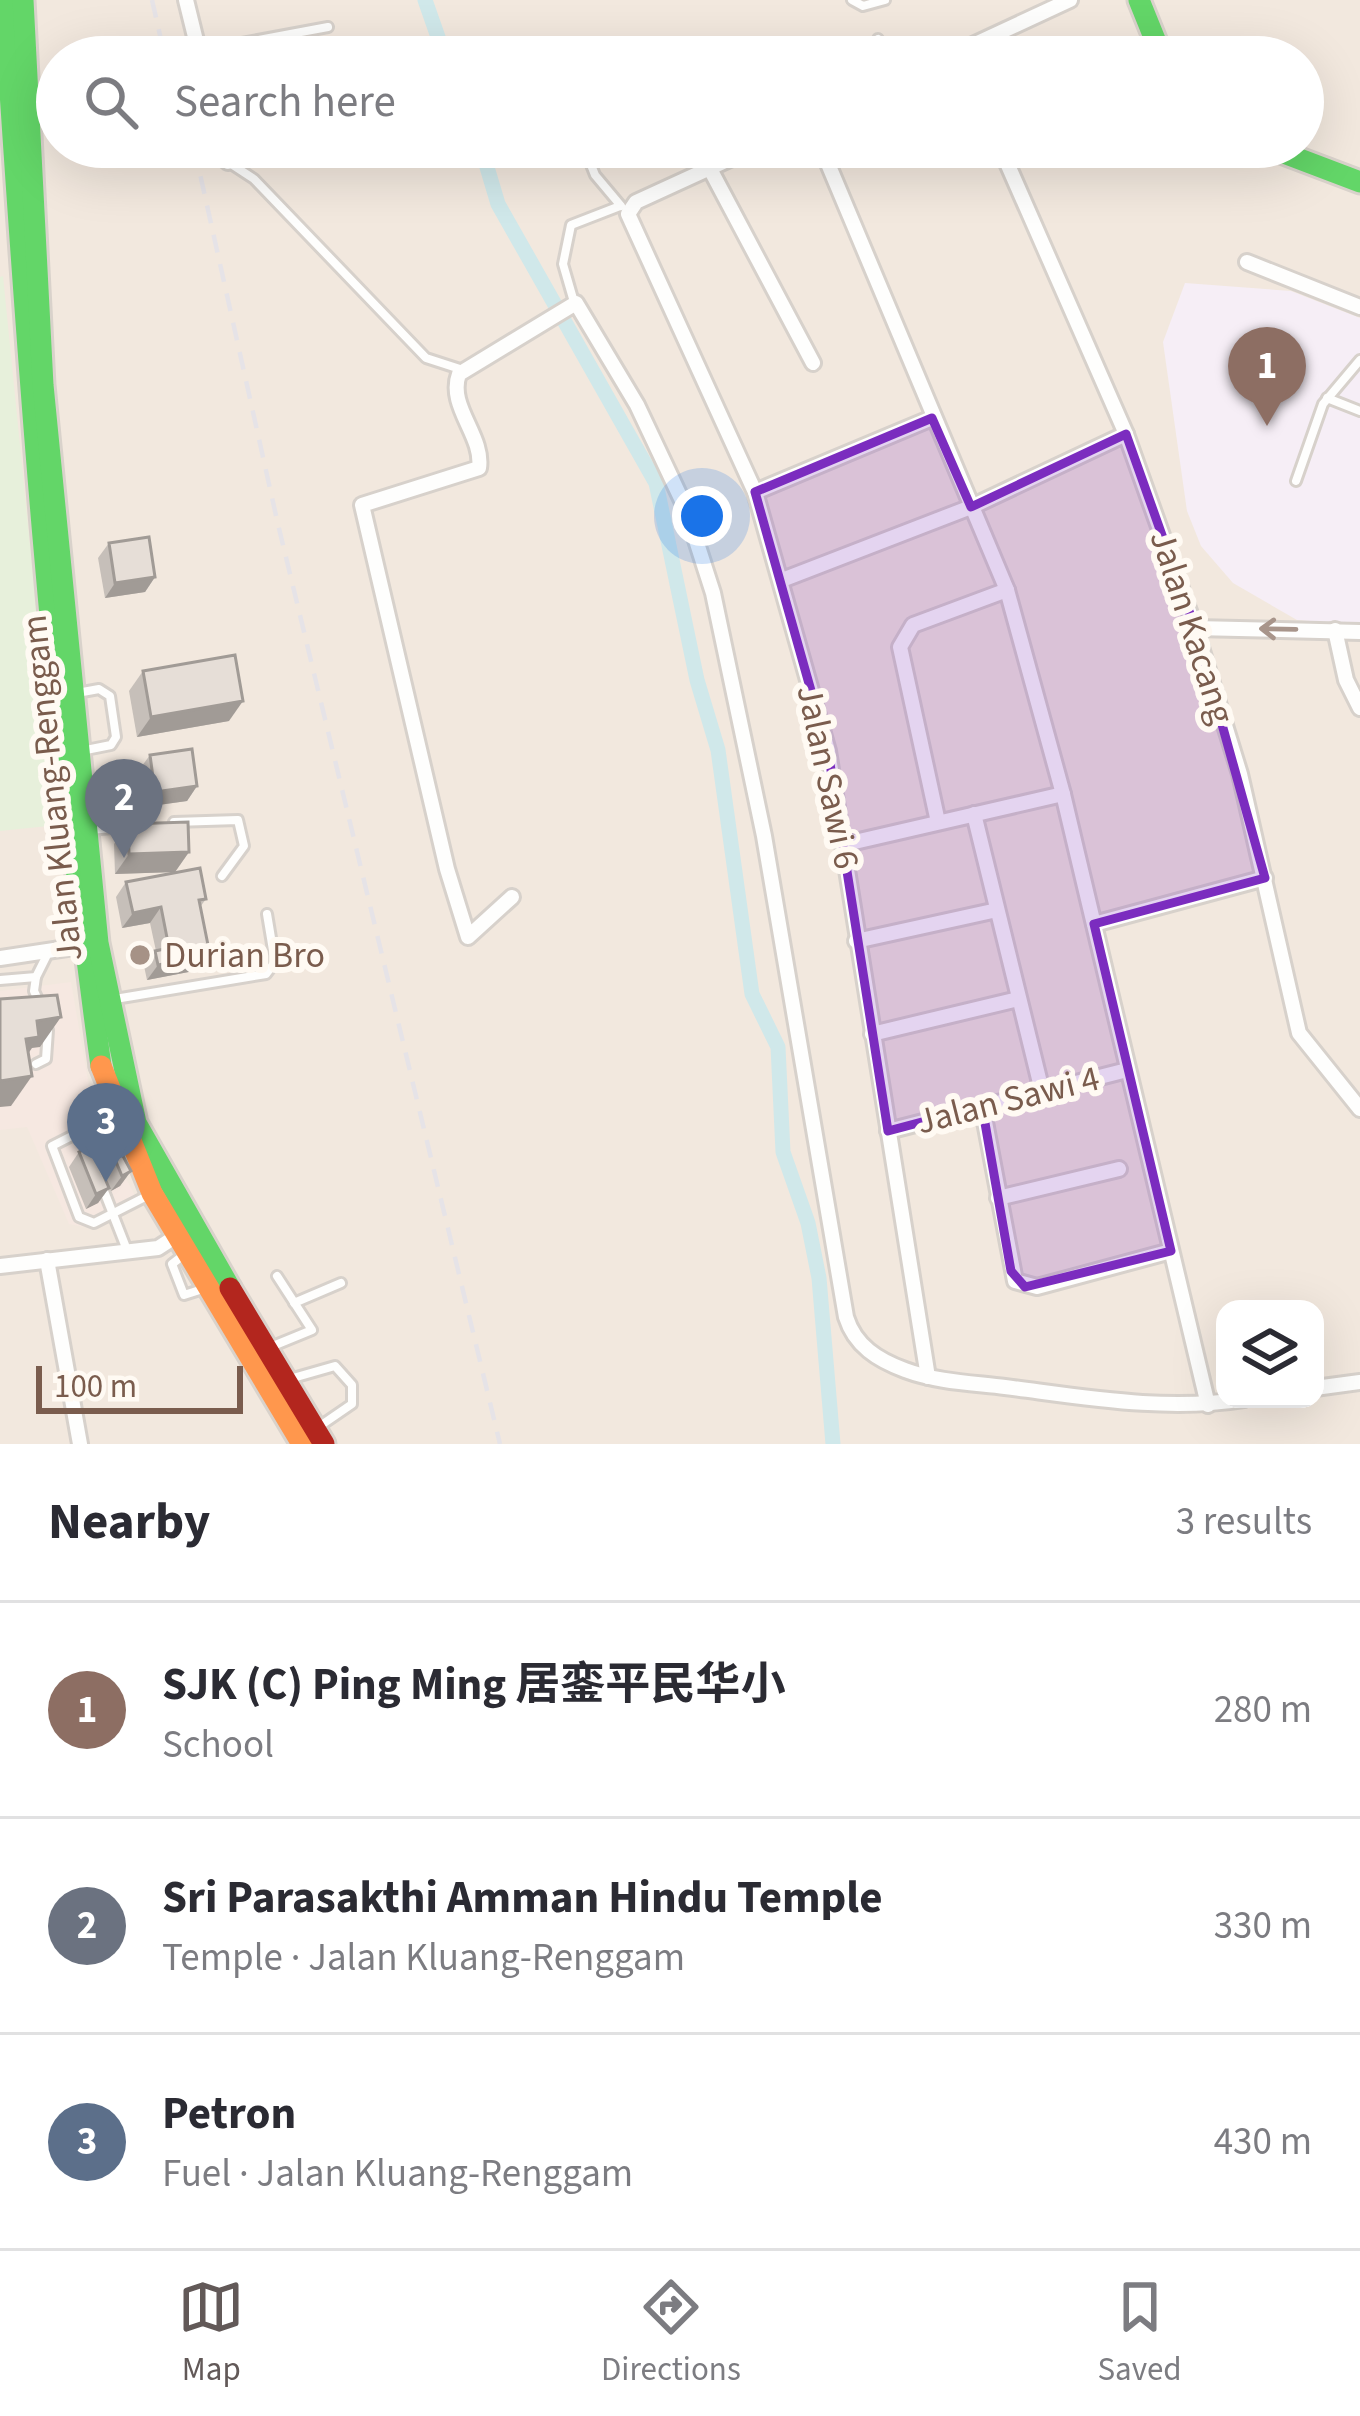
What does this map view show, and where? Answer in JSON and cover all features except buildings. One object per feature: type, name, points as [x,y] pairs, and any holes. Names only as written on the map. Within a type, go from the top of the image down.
[{"type":"main road","name":"Jalan Kluang-Renggam","points":[[4,0],[3,26],[12,65],[17,229],[103,1078],[152,1193],[267,1348],[277,1384]]},
{"type":"main road","name":"Jalan Kluang-Renggam","points":[[12,65],[23,0]]},
{"type":"main road","points":[[1138,0],[1153,36]]},
{"type":"main road","points":[[1323,168],[1360,182]]},
{"type":"main road","name":"Jalan Kluang-Renggam","points":[[17,229],[43,385],[76,693],[72,752]]},
{"type":"main road","name":"Jalan Kluang-Renggam","points":[[91,945],[136,1123],[185,1238],[207,1287],[311,1439]]},
{"type":"street","points":[[186,0],[195,36]]},
{"type":"street","points":[[995,36],[1070,0]]},
{"type":"street","points":[[626,207],[707,168]]},
{"type":"street","points":[[710,168],[813,364]]},
{"type":"street","points":[[830,168],[1007,590],[1063,794],[1208,1405]]},
{"type":"street","name":"Jalan Kacang","points":[[1009,168],[1126,434],[1195,628],[1265,878],[1299,1034],[1360,1109]]},
{"type":"street","name":"Jalan Sawi 6","points":[[626,207],[755,492],[782,580],[846,844],[856,941],[928,1377]]},
{"type":"street","points":[[1247,262],[1360,307]]},
{"type":"street","points":[[512,897],[468,937],[446,869],[362,505],[479,467],[479,450],[455,389],[465,370],[570,306],[585,312],[637,405],[686,509],[712,593],[764,836],[850,1328],[868,1351],[928,1377],[1104,1399],[1216,1404]]},
{"type":"street","points":[[755,492],[932,418]]},
{"type":"street","points":[[782,580],[970,507],[1126,434]]},
{"type":"street","points":[[938,822],[900,647],[903,634],[1007,590]]},
{"type":"street","points":[[1195,628],[1360,632]]},
{"type":"street","points":[[1335,631],[1346,680],[1360,708]]},
{"type":"street","points":[[846,844],[1063,794]]},
{"type":"street","points":[[974,814],[1042,1091]]},
{"type":"street","points":[[1094,924],[1265,878]]},
{"type":"street","points":[[856,941],[997,910]]},
{"type":"street","points":[[0,958],[91,945]]},
{"type":"street","points":[[872,1034],[1018,999]]},
{"type":"street","name":"Jalan Sawi 4","points":[[888,1131],[1127,1070]]},
{"type":"street","points":[[982,1106],[1011,1270],[1025,1287],[1171,1251]]},
{"type":"street","points":[[998,1198],[1119,1169]]},
{"type":"street","points":[[0,1266],[158,1248],[185,1238]]},
{"type":"street","points":[[47,1260],[80,1444]]},
{"type":"street","points":[[1324,1387],[1360,1382]]},
{"type":"lane","points":[[852,0],[863,6],[885,0]]},
{"type":"lane","points":[[280,36],[328,27]]},
{"type":"lane","points":[[243,168],[426,358],[442,368],[465,370]]},
{"type":"lane","points":[[570,306],[563,264],[571,225],[626,207],[592,168]]},
{"type":"lane","points":[[1296,481],[1327,398],[1360,360]]},
{"type":"lane","points":[[1327,398],[1360,411]]},
{"type":"lane","points":[[72,752],[111,745],[116,737],[110,696],[99,689],[76,693]]},
{"type":"lane","points":[[170,823],[238,820],[244,846],[222,876]]},
{"type":"lane","points":[[79,832],[150,825]]},
{"type":"lane","points":[[108,1000],[266,974],[275,962],[267,914]]},
{"type":"lane","points":[[36,1064],[46,1059],[50,1048],[34,991],[49,952]]},
{"type":"lane","points":[[0,980],[36,977]]},
{"type":"lane","points":[[115,1114],[58,1139],[51,1154],[79,1217],[94,1223],[152,1193]]},
{"type":"lane","points":[[77,1131],[86,1152]]},
{"type":"lane","points":[[95,1172],[128,1251]]},
{"type":"lane","points":[[267,1348],[312,1334],[277,1276]]},
{"type":"lane","points":[[294,1303],[341,1283]]},
{"type":"lane","points":[[277,1384],[334,1366],[352,1384],[356,1393],[352,1404],[311,1439]]},
{"type":"highlighted area","points":[[932,418],[971,507],[1126,434],[1195,628],[1265,878],[1094,924],[1171,1251],[1025,1287],[1011,1271],[982,1106],[888,1131],[828,751],[755,492]]},
{"type":"shaded area","points":[[0,0],[1360,0],[1360,1444],[0,1444]]},
{"type":"shaded area","points":[[1185,283],[1291,291],[1360,318],[1360,625],[1297,620],[1233,583],[1201,546],[1187,511],[1163,342]]},
{"type":"shaded area","points":[[71,982],[95,1120],[139,1203],[85,1227],[69,1224],[27,1127],[0,1130],[0,991]]},
{"type":"green space","points":[[0,277],[58,825],[0,831]]},
{"type":"waterway","points":[[425,0],[438,36]]},
{"type":"waterway","points":[[487,168],[498,204],[656,483],[697,680],[718,750],[752,994],[778,1047],[783,1152],[808,1223],[819,1278],[833,1444]]},
{"type":"railway","points":[[152,0],[160,36]]},
{"type":"railway","points":[[199,168],[277,520],[500,1444]]},
{"type":"traffic: fast","points":[[4,0],[55,667],[101,1066]]},
{"type":"traffic: fast","points":[[23,0],[43,385],[98,943],[136,1123],[230,1288]]},
{"type":"traffic: fast","points":[[1139,0],[1154,36]]},
{"type":"traffic: fast","points":[[1323,168],[1360,182]]},
{"type":"traffic: slow","points":[[101,1066],[152,1193],[302,1444]]},
{"type":"traffic: jam","points":[[230,1288],[324,1444]]},
{"type":"place","name":"SJK (C) Ping Ming 居銮平民华小","points":[[1267,426]]},
{"type":"place","name":"Sri Parasakthi Amman Hindu Temple","points":[[124,858]]},
{"type":"place","name":"Durian Bro","points":[[140,955]]},
{"type":"place","name":"Petron","points":[[106,1182]]}]
